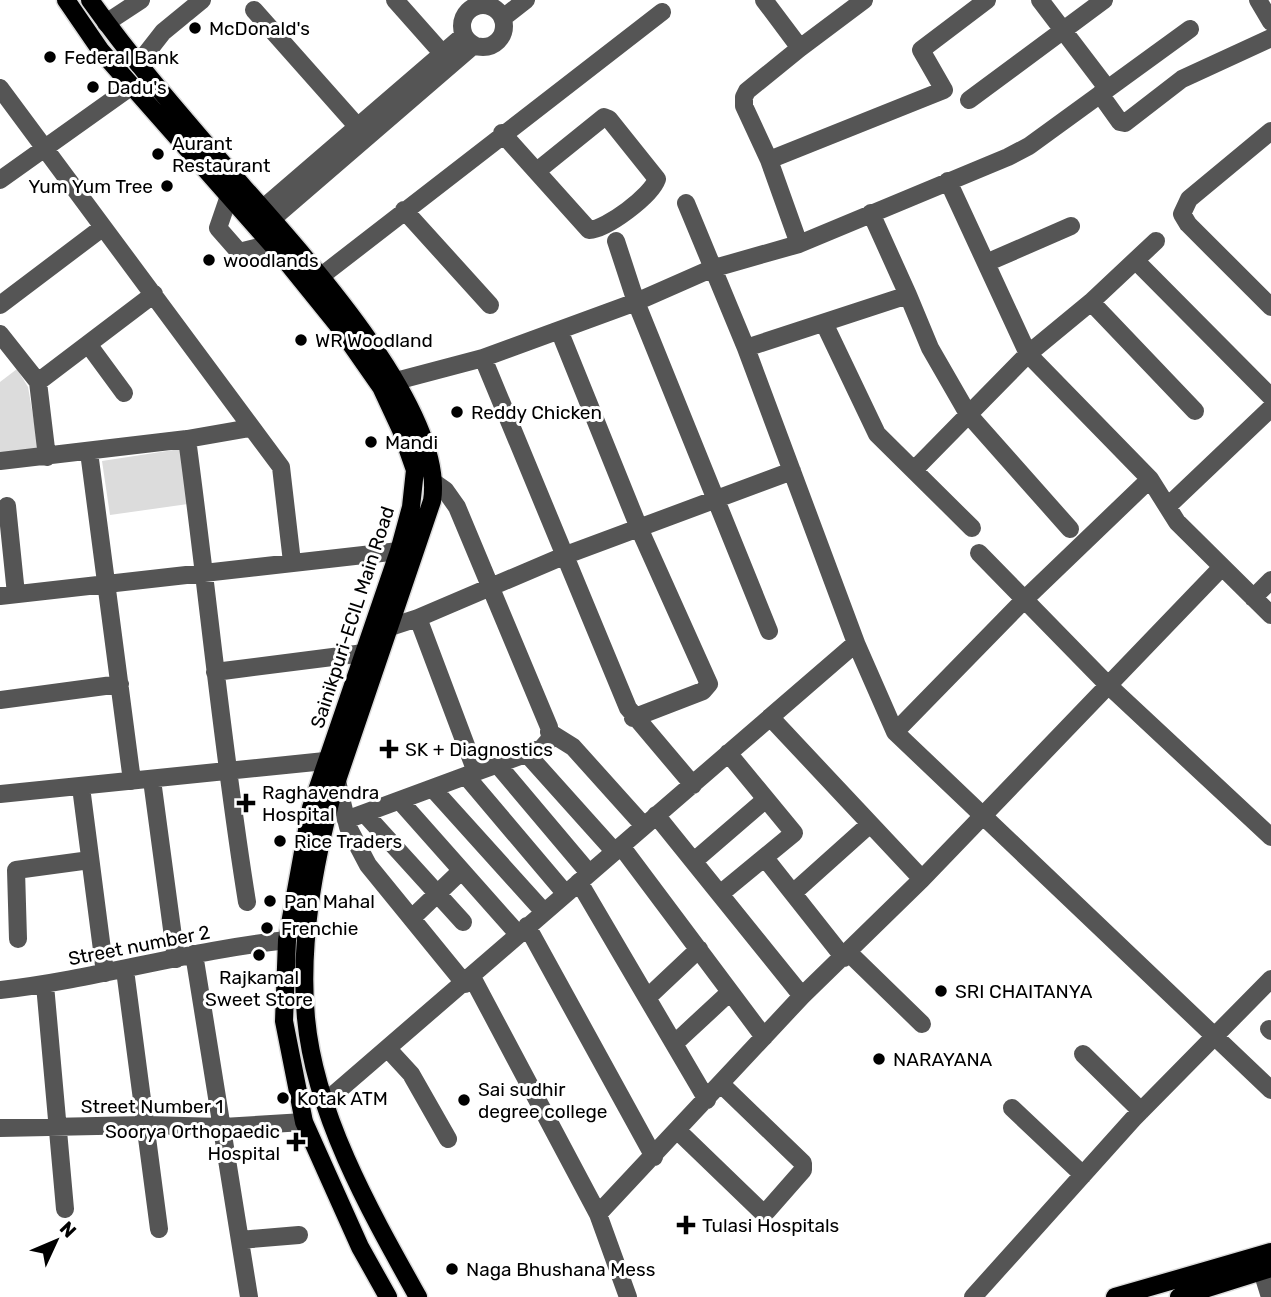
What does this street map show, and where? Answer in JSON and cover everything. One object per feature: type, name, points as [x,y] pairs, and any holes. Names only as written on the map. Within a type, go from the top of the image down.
[{"type":"main road","name":"Sainikpuri-ECIL Main Road","points":[[66,0],[101,51],[327,311],[374,376],[401,430],[415,470],[411,507],[379,631],[321,834],[306,939],[306,1018],[324,1102],[372,1215],[418,1297]]},
{"type":"main road","name":"Sainikpuri-ECIL Main Road","points":[[90,0],[138,64],[345,306],[396,381],[424,441],[435,483],[417,552],[379,631],[364,653],[325,761],[311,808],[287,940],[284,1021],[304,1122],[360,1247],[388,1297]]},
{"type":"main road","points":[[1115,1297],[1271,1252]]},
{"type":"main road","points":[[1184,1296],[1266,1269]]},
{"type":"street","points":[[106,23],[141,0]]},
{"type":"street","points":[[138,64],[171,24],[202,0]]},
{"type":"street","points":[[395,0],[448,60]]},
{"type":"street","points":[[501,9],[504,32],[495,44],[481,47],[469,40],[463,21],[469,10],[482,5],[501,9],[526,0]]},
{"type":"street","points":[[764,0],[800,48]]},
{"type":"street","points":[[799,244],[769,160],[744,106],[744,97],[747,91],[800,48],[864,0]]},
{"type":"street","points":[[769,160],[944,90],[921,50],[987,0]]},
{"type":"street","points":[[1040,0],[1064,31],[1120,122],[1125,123],[1182,79],[1271,38]]},
{"type":"street","points":[[970,100],[1104,0]]},
{"type":"street","points":[[1258,0],[1271,22]]},
{"type":"street","points":[[254,10],[363,132]]},
{"type":"street","points":[[320,277],[502,133],[662,12]]},
{"type":"street","points":[[396,381],[483,358],[636,302],[711,269],[799,244],[1029,146],[1190,29]]},
{"type":"street","points":[[266,214],[469,40]]},
{"type":"street","points":[[0,180],[132,86]]},
{"type":"street","points":[[0,88],[281,467],[292,562]]},
{"type":"street","points":[[502,133],[589,230],[609,222],[638,202],[650,191],[657,179],[609,119],[604,117],[537,171]]},
{"type":"street","points":[[1271,131],[1189,199],[1182,214],[1188,224],[1271,307]]},
{"type":"street","points":[[948,181],[1028,354],[1150,479],[1169,505],[1177,522],[1271,615]]},
{"type":"street","points":[[229,196],[218,228],[229,243],[239,252],[271,244]]},
{"type":"street","points":[[686,202],[711,269],[746,348],[856,643],[895,732],[984,814],[1213,1036],[1267,1078]]},
{"type":"street","points":[[404,210],[490,305]]},
{"type":"street","points":[[871,213],[930,348],[968,414],[1070,529]]},
{"type":"street","points":[[986,263],[1071,226]]},
{"type":"street","points":[[0,304],[102,228]]},
{"type":"street","points":[[616,241],[636,302],[769,631]]},
{"type":"street","points":[[914,470],[1028,354],[1157,242]]},
{"type":"street","points":[[1136,261],[1271,397]]},
{"type":"street","points":[[38,382],[154,294]]},
{"type":"street","points":[[746,348],[908,295]]},
{"type":"street","points":[[1091,302],[1195,411]]},
{"type":"street","points":[[824,323],[877,434],[972,528]]},
{"type":"street","points":[[559,330],[639,528],[709,684],[703,691],[633,718]]},
{"type":"street","points":[[0,334],[38,382],[47,457]]},
{"type":"street","points":[[88,344],[124,393]]},
{"type":"street","points":[[483,358],[633,718],[693,785]]},
{"type":"street","points":[[1169,505],[1271,408]]},
{"type":"street","points":[[0,461],[89,452],[250,428]]},
{"type":"street","points":[[187,439],[205,573],[226,772],[247,902]]},
{"type":"street","points":[[89,452],[132,781]]},
{"type":"street","points":[[379,631],[418,618],[567,555],[792,471]]},
{"type":"street","points":[[895,732],[1025,599],[1150,479]]},
{"type":"street","points":[[346,820],[434,790],[527,754],[547,743],[549,732],[457,507],[445,490],[435,483]]},
{"type":"street","points":[[7,506],[8,595],[399,551]]},
{"type":"street","points":[[979,553],[1108,685],[1271,837]]},
{"type":"street","points":[[598,1214],[802,996],[922,879],[1222,567]]},
{"type":"street","points":[[1254,598],[1271,580]]},
{"type":"street","points":[[418,618],[471,774],[565,893]]},
{"type":"street","points":[[324,1102],[468,981],[565,893],[856,643]]},
{"type":"street","points":[[215,672],[364,653]]},
{"type":"street","points":[[0,700],[120,684]]},
{"type":"street","points":[[770,717],[922,879]]},
{"type":"street","points":[[549,732],[573,747],[694,861],[802,996]]},
{"type":"street","points":[[527,754],[618,849],[699,949],[764,1037]]},
{"type":"street","points":[[720,894],[794,833],[728,754]]},
{"type":"street","points":[[0,794],[325,761]]},
{"type":"street","points":[[497,764],[584,877],[647,998],[706,1100]]},
{"type":"street","points":[[152,780],[176,959]]},
{"type":"street","points":[[337,781],[346,820],[368,865],[468,981],[598,1214],[628,1297]]},
{"type":"street","points":[[81,787],[105,974]]},
{"type":"street","points":[[434,790],[544,912]]},
{"type":"street","points":[[694,861],[766,799]]},
{"type":"street","points":[[400,801],[461,871],[523,930],[654,1157]]},
{"type":"street","points":[[365,814],[463,922]]},
{"type":"street","points":[[793,893],[870,824]]},
{"type":"street","points":[[765,858],[846,955],[922,1024]]},
{"type":"street","points":[[18,939],[16,870],[90,860]]},
{"type":"street","points":[[412,918],[461,871]]},
{"type":"street","name":"Street number 2","points":[[0,990],[46,985],[194,954],[287,940]]},
{"type":"street","points":[[647,998],[699,949]]},
{"type":"street","points":[[194,954],[249,1297]]},
{"type":"street","points":[[125,970],[159,1228]]},
{"type":"street","points":[[973,1297],[1141,1111],[1271,979]]},
{"type":"street","points":[[46,985],[65,1209]]},
{"type":"street","points":[[674,1044],[730,992]]},
{"type":"street","points":[[388,1049],[411,1074],[448,1139]]},
{"type":"street","points":[[1083,1054],[1141,1111]]},
{"type":"street","points":[[678,1131],[761,1211],[767,1211],[803,1170],[803,1163],[721,1084]]},
{"type":"street","points":[[1012,1108],[1083,1175]]},
{"type":"street","name":"Street Number 1","points":[[0,1128],[145,1125],[223,1127],[304,1122]]},
{"type":"street","points":[[240,1240],[299,1235]]},
{"type":"street","points":[[1266,1269],[1270,1297]]},
{"type":"shaded area","points":[[17,369],[28,387],[39,450],[0,455],[0,382]]},
{"type":"shaded area","points":[[180,449],[188,504],[110,515],[102,461]]},
{"type":"place","name":"McDonald's","points":[[195,28]]},
{"type":"place","name":"Federal Bank","points":[[50,57]]},
{"type":"place","name":"Dadu's","points":[[93,87]]},
{"type":"place","name":"Aurant Restaurant","points":[[158,154]]},
{"type":"place","name":"Yum Yum Tree","points":[[167,186]]},
{"type":"place","name":"woodlands","points":[[209,260]]},
{"type":"place","name":"WR Woodland","points":[[301,340]]},
{"type":"place","name":"Reddy Chicken","points":[[457,412]]},
{"type":"place","name":"Mandi","points":[[371,442]]},
{"type":"place","name":"SK + Diagnostics","points":[[389,749]]},
{"type":"place","name":"Raghavendra Hospital","points":[[246,803]]},
{"type":"place","name":"Rice Traders","points":[[280,841]]},
{"type":"place","name":"Pan Mahal","points":[[270,901]]},
{"type":"place","name":"Frenchie","points":[[267,928]]},
{"type":"place","name":"Rajkamal Sweet Store","points":[[259,955]]},
{"type":"place","name":"SRI CHAITANYA","points":[[941,991]]},
{"type":"place","name":"NARAYANA","points":[[879,1059]]},
{"type":"place","name":"Kotak ATM","points":[[283,1098]]},
{"type":"place","name":"Sai sudhir degree college","points":[[464,1100]]},
{"type":"place","name":"Soorya Orthopaedic Hospital","points":[[296,1142]]},
{"type":"place","name":"Tulasi Hospitals","points":[[686,1225]]},
{"type":"place","name":"Naga Bhushana Mess","points":[[452,1269]]}]
